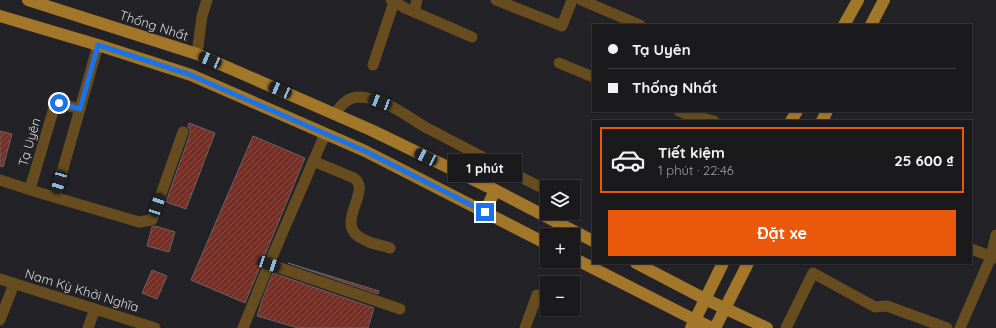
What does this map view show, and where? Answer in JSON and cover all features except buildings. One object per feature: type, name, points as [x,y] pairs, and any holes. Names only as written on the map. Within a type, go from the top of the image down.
[{"type":"main road","name":"Thống Nhất","points":[[28,0],[197,54],[372,130],[592,239]]},
{"type":"main road","points":[[845,24],[858,0]]},
{"type":"main road","points":[[872,24],[884,0]]},
{"type":"main road","points":[[0,16],[98,45],[191,75],[365,151],[540,240]]},
{"type":"main road","points":[[191,75],[197,54]]},
{"type":"main road","points":[[485,212],[495,190]]},
{"type":"main road","points":[[580,262],[693,324],[714,328],[747,264]]},
{"type":"main road","points":[[638,264],[705,299],[767,328]]},
{"type":"main road","points":[[693,324],[722,264]]},
{"type":"street","points":[[197,54],[202,16],[207,0]]},
{"type":"street","points":[[414,12],[417,0]]},
{"type":"street","points":[[496,0],[562,26],[572,0]]},
{"type":"street","points":[[581,0],[638,24]]},
{"type":"street","points":[[373,65],[392,1],[472,37]]},
{"type":"street","points":[[55,197],[98,45]]},
{"type":"street","points":[[559,63],[592,77]]},
{"type":"street","points":[[335,114],[341,104],[348,100],[356,97],[371,98],[388,105],[538,186]]},
{"type":"street","name":"Tạ Uyên","points":[[30,189],[53,111],[59,103],[80,109]]},
{"type":"street","points":[[691,113],[711,120]]},
{"type":"street","points":[[0,180],[139,222],[152,220],[183,132]]},
{"type":"street","points":[[243,328],[325,134]]},
{"type":"street","points":[[313,161],[357,180],[359,189],[352,216],[351,228],[356,235],[362,239],[390,248]]},
{"type":"street","points":[[960,328],[994,258],[996,235]]},
{"type":"street","points":[[972,249],[994,258]]},
{"type":"street","points":[[269,264],[400,309]]},
{"type":"street","points":[[786,328],[813,273],[875,307],[887,306],[947,328]]},
{"type":"street","name":"Nam Kỳ Khởi Nghĩa","points":[[0,279],[155,328]]},
{"type":"street","points":[[0,320],[14,284]]},
{"type":"street","points":[[525,328],[537,296]]},
{"type":"street","points":[[88,328],[95,309]]},
{"type":"route","points":[[59,103],[80,109],[98,45],[191,75],[365,151],[485,212]]}]
